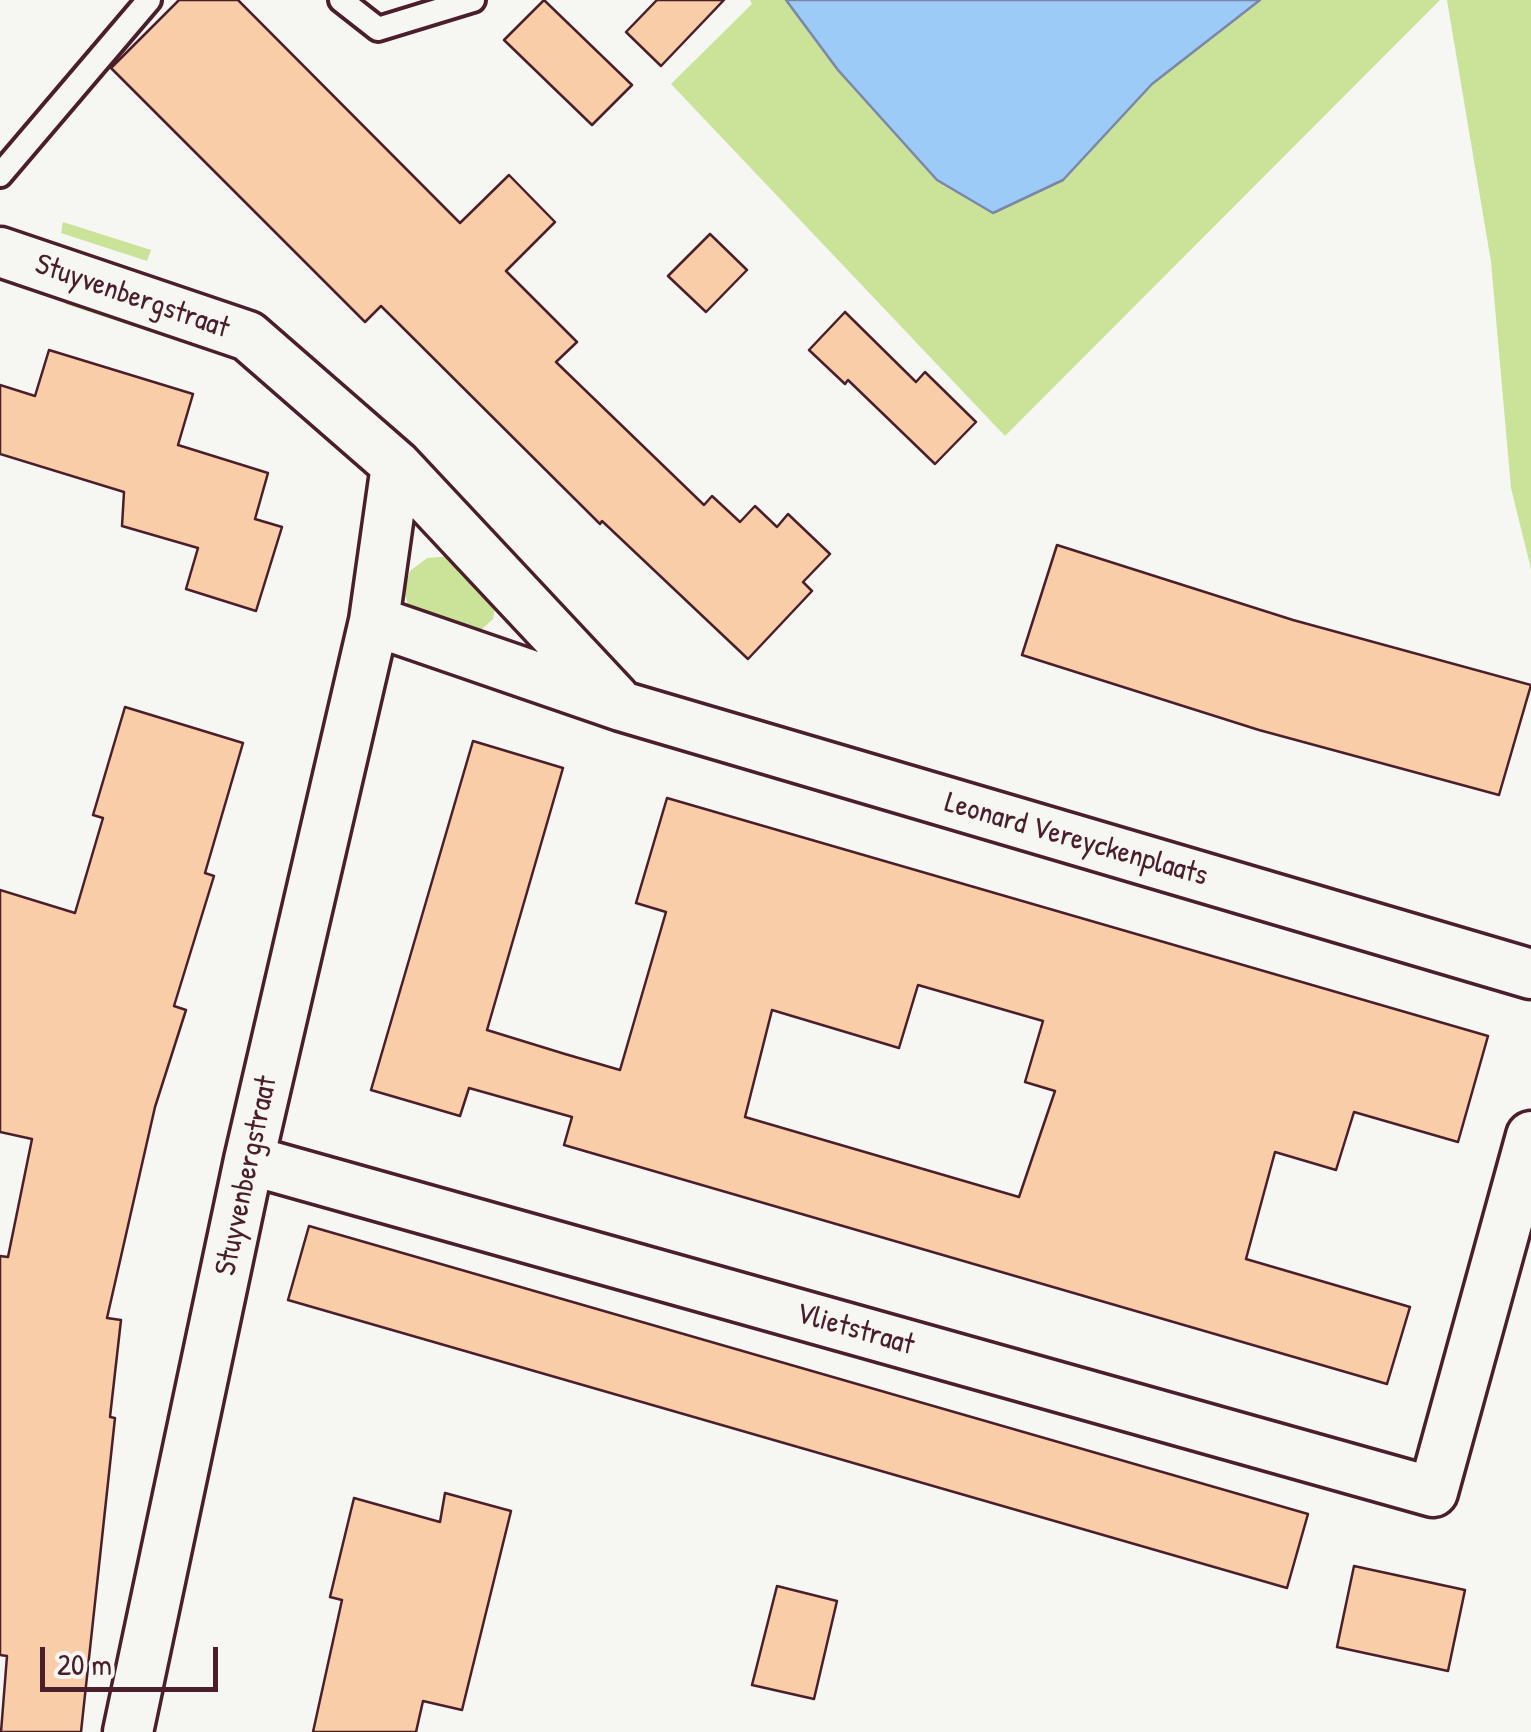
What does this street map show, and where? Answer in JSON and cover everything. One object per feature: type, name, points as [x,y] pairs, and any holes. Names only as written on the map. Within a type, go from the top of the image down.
[{"type":"street","name":"Stuyvenbergstraat","points":[[0,252],[248,336],[396,465],[621,706]]},
{"type":"street","name":"Stuyvenbergstraat","points":[[128,1732],[249,1160],[374,622],[396,465]]},
{"type":"street","points":[[374,622],[621,706]]},
{"type":"street","name":"Leonard Vereyckenplaats","points":[[621,706],[1531,974]]},
{"type":"street","name":"Vlietstraat","points":[[249,1160],[1433,1492],[1531,1136]]},
{"type":"lane","points":[[0,175],[149,0]]},
{"type":"lane","points":[[341,0],[378,29],[473,0]]},
{"type":"green space","points":[[750,0],[786,0],[838,70],[1063,180],[1152,84],[1260,0],[1440,0],[1005,436],[671,84],[752,4]]},
{"type":"green space","points":[[1447,0],[1531,0],[1531,569],[1511,488],[1491,262]]},
{"type":"green space","points":[[63,222],[151,250],[147,261],[61,233]]},
{"type":"green space","points":[[69,293],[201,336],[197,347],[65,304]]},
{"type":"green space","points":[[453,556],[497,598],[493,619],[482,629],[457,630],[409,609],[404,590],[410,571],[427,558]]},
{"type":"water","points":[[786,0],[1260,0],[1152,84],[1063,180],[993,213],[937,180],[838,70]]},
{"type":"building","points":[[179,0],[238,0],[460,223],[509,175],[555,222],[506,271],[577,342],[556,362],[704,505],[712,496],[740,522],[755,506],[777,527],[788,514],[830,554],[803,582],[812,591],[748,659],[602,521],[600,524],[381,306],[365,322],[111,68]]},
{"type":"building","points":[[544,0],[632,85],[592,125],[504,40]]},
{"type":"building","points":[[657,0],[724,0],[661,66],[626,32]]},
{"type":"building","points":[[710,234],[747,270],[706,312],[668,276]]},
{"type":"building","points":[[845,312],[916,382],[925,372],[976,422],[935,464],[848,380],[845,384],[809,350]]},
{"type":"building","points":[[49,350],[193,394],[178,445],[268,473],[255,519],[282,527],[256,611],[186,589],[198,548],[122,526],[124,492],[0,454],[0,385],[35,396]]},
{"type":"building","points":[[1057,545],[1293,620],[1531,685],[1499,795],[1259,730],[1022,655]]},
{"type":"building","points":[[125,707],[243,743],[205,873],[214,876],[174,1006],[186,1010],[155,1107],[107,1318],[121,1320],[110,1417],[115,1418],[81,1732],[1,1732],[7,1656],[0,1655],[0,1256],[8,1257],[32,1139],[0,1132],[0,890],[75,913],[103,818],[93,815]]},
{"type":"building","points":[[473,741],[563,768],[487,1030],[620,1070],[666,912],[636,903],[667,798],[1488,1036],[1458,1142],[1354,1112],[1336,1170],[1275,1152],[1246,1259],[1410,1307],[1387,1384],[564,1145],[572,1117],[469,1088],[460,1116],[371,1090]],"holes":[[[918,985],[1043,1021],[1025,1082],[1055,1091],[1019,1197],[745,1117],[772,1010],[899,1048]]]},
{"type":"building","points":[[309,1226],[1308,1514],[1287,1588],[288,1300]]},
{"type":"building","points":[[445,1493],[511,1511],[462,1710],[423,1701],[416,1732],[313,1732],[342,1600],[330,1597],[354,1498],[440,1522]]},
{"type":"building","points":[[1354,1566],[1465,1590],[1448,1671],[1337,1647]]},
{"type":"building","points":[[777,1586],[837,1601],[814,1699],[752,1685]]}]
